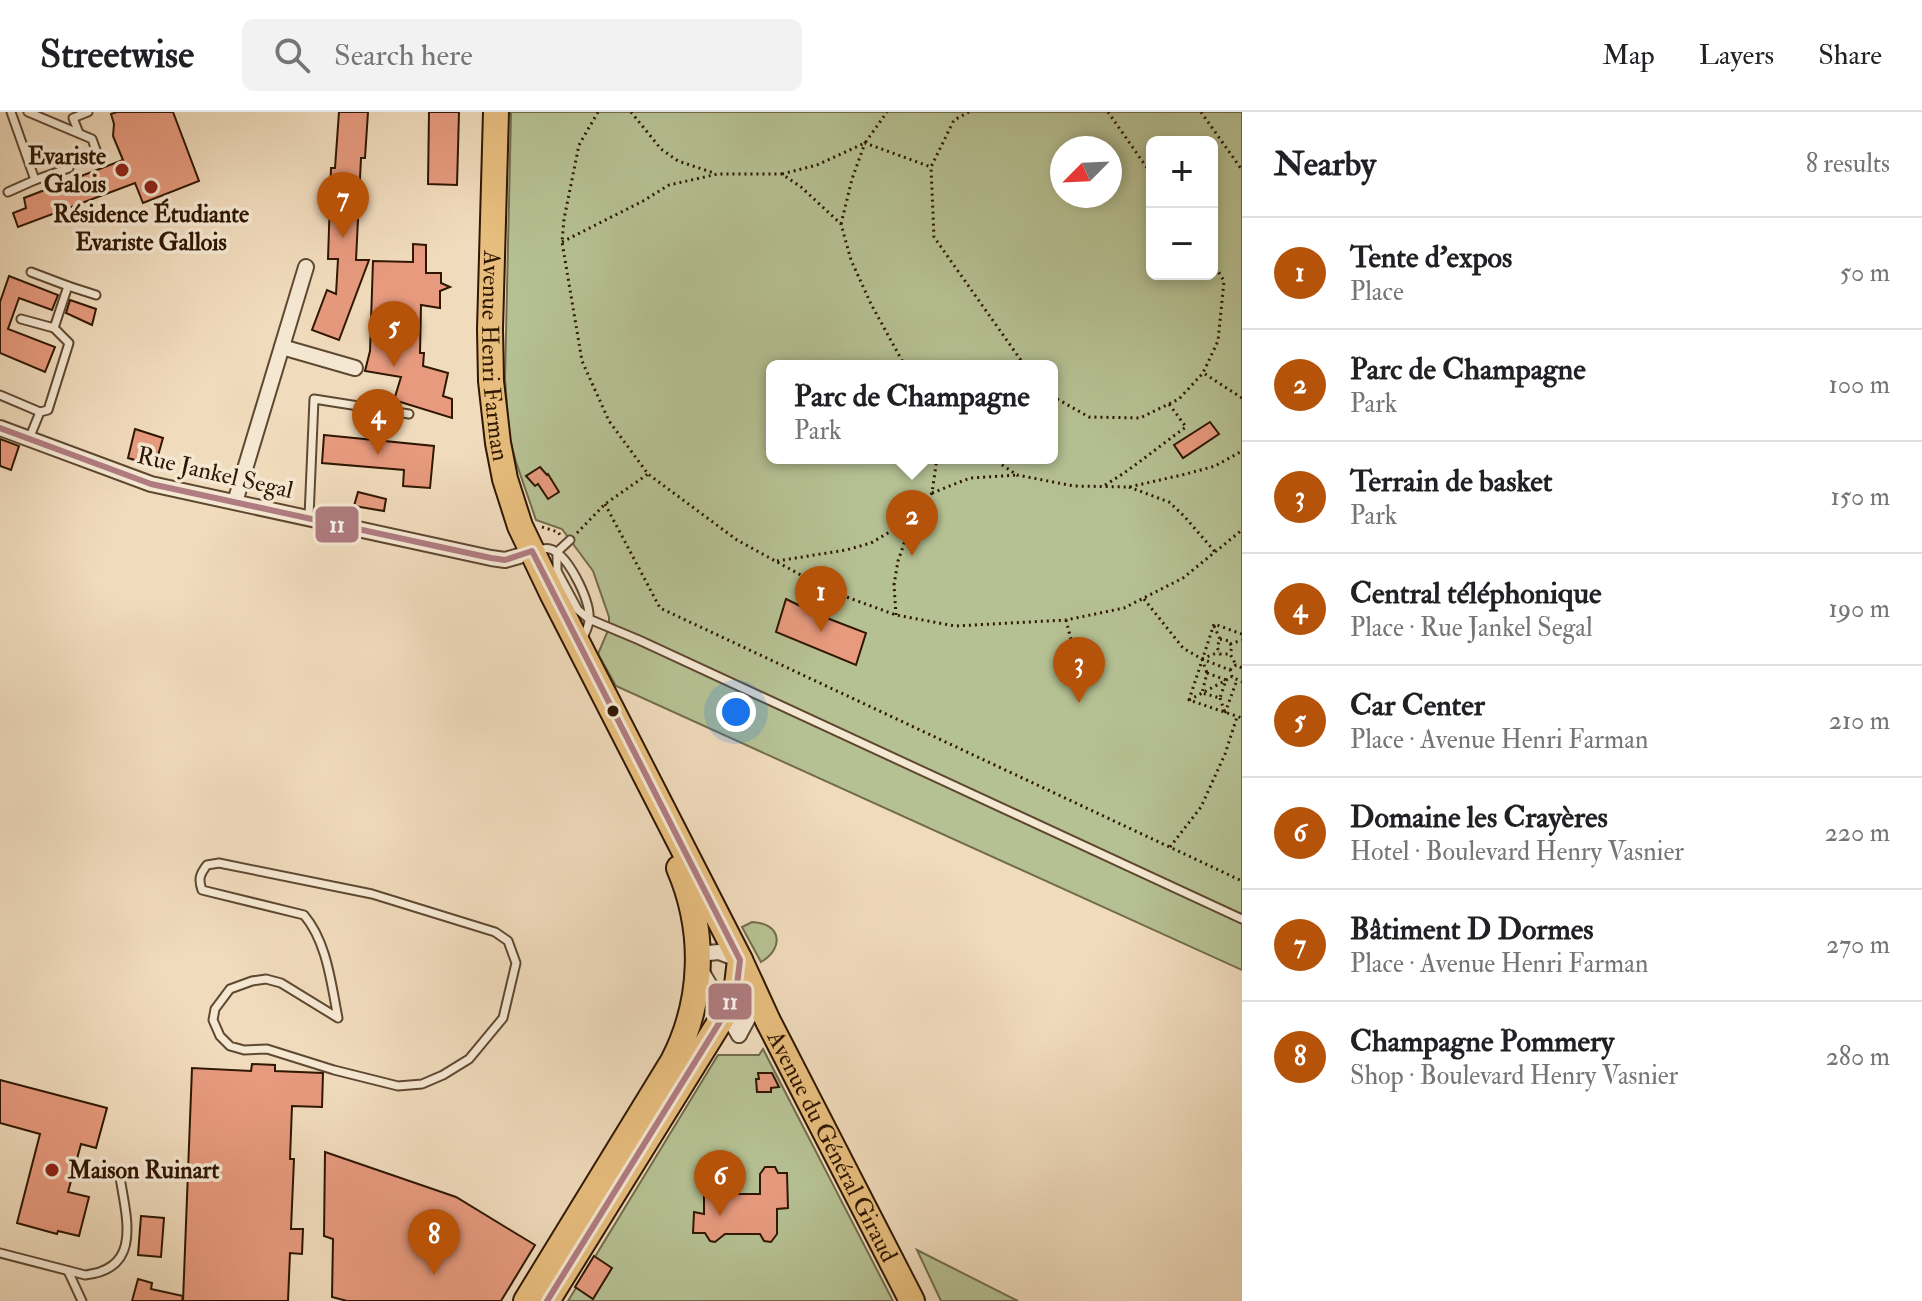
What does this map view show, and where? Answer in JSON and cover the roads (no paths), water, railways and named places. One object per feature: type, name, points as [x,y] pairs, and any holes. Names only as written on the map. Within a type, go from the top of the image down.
[{"type":"main road","name":"Avenue Henri Farman","points":[[481,112],[477,391],[484,446],[509,530]]},
{"type":"main road","name":"Avenue Henri Farman","points":[[496,112],[491,381],[505,479],[520,526],[543,563]]},
{"type":"main road","name":"Avenue du Général Giraud","points":[[509,530],[543,563],[676,859],[693,907],[698,960],[696,991],[685,1037],[673,1061],[526,1301]]},
{"type":"main road","name":"Avenue du Général Giraud","points":[[543,563],[580,648],[912,1301]]},
{"type":"main road","points":[[547,1301],[726,1012],[737,985],[740,960]]},
{"type":"street","points":[[235,502],[306,267]]},
{"type":"street","points":[[282,347],[355,368]]},
{"type":"street","name":"Rue Jankel Segal","points":[[0,428],[135,479],[491,558],[543,563]]},
{"type":"street","points":[[740,960],[719,952],[698,960],[739,1035],[758,1000]]},
{"type":"lane","points":[[11,112],[35,180]]},
{"type":"lane","points":[[28,112],[92,139],[100,161]]},
{"type":"lane","points":[[79,133],[73,118],[88,112]]},
{"type":"lane","points":[[8,192],[69,168]]},
{"type":"lane","points":[[31,272],[96,295]]},
{"type":"lane","points":[[54,328],[68,286]]},
{"type":"lane","points":[[0,395],[40,412],[48,410],[69,343],[54,328],[21,319]]},
{"type":"lane","points":[[309,517],[314,399],[409,414]]},
{"type":"lane","points":[[29,439],[40,412]]},
{"type":"lane","points":[[568,542],[543,563],[578,610],[589,619],[1242,919]]},
{"type":"lane","name":"Avenue du Général Giraud","points":[[543,563],[573,572],[586,600],[589,619]]},
{"type":"lane","points":[[580,648],[589,619]]},
{"type":"lane","points":[[219,863],[372,894],[495,932],[508,941],[516,963],[503,1018],[469,1059],[422,1084],[398,1086],[267,1049],[244,1050],[230,1046],[220,1036],[213,1020],[215,1009],[230,989],[266,979],[281,983],[338,1018],[327,964],[314,927],[304,915],[202,890],[199,883],[201,873],[207,865],[219,863]]},
{"type":"lane","points":[[0,1253],[85,1275],[99,1274],[113,1268],[124,1252],[129,1234],[120,1177]]},
{"type":"lane","points":[[68,1271],[82,1301]]},
{"type":"place","name":"Evariste Galois","points":[[122,170]]},
{"type":"place","name":"Résidence Étudiante Evariste Gallois","points":[[151,187]]},
{"type":"place","name":"Bâtiment D Dormes","points":[[343,238]]},
{"type":"place","name":"Car Center","points":[[394,367]]},
{"type":"place","name":"Central téléphonique","points":[[378,455]]},
{"type":"place","name":"Parc de Champagne","points":[[912,556]]},
{"type":"place","name":"Tente d'expos","points":[[821,632]]},
{"type":"place","name":"Terrain de basket","points":[[1079,703]]},
{"type":"place","name":"Maison Ruinart","points":[[52,1170]]},
{"type":"place","name":"Domaine les Crayères","points":[[720,1216]]},
{"type":"place","name":"Champagne Pommery","points":[[434,1275]]}]
